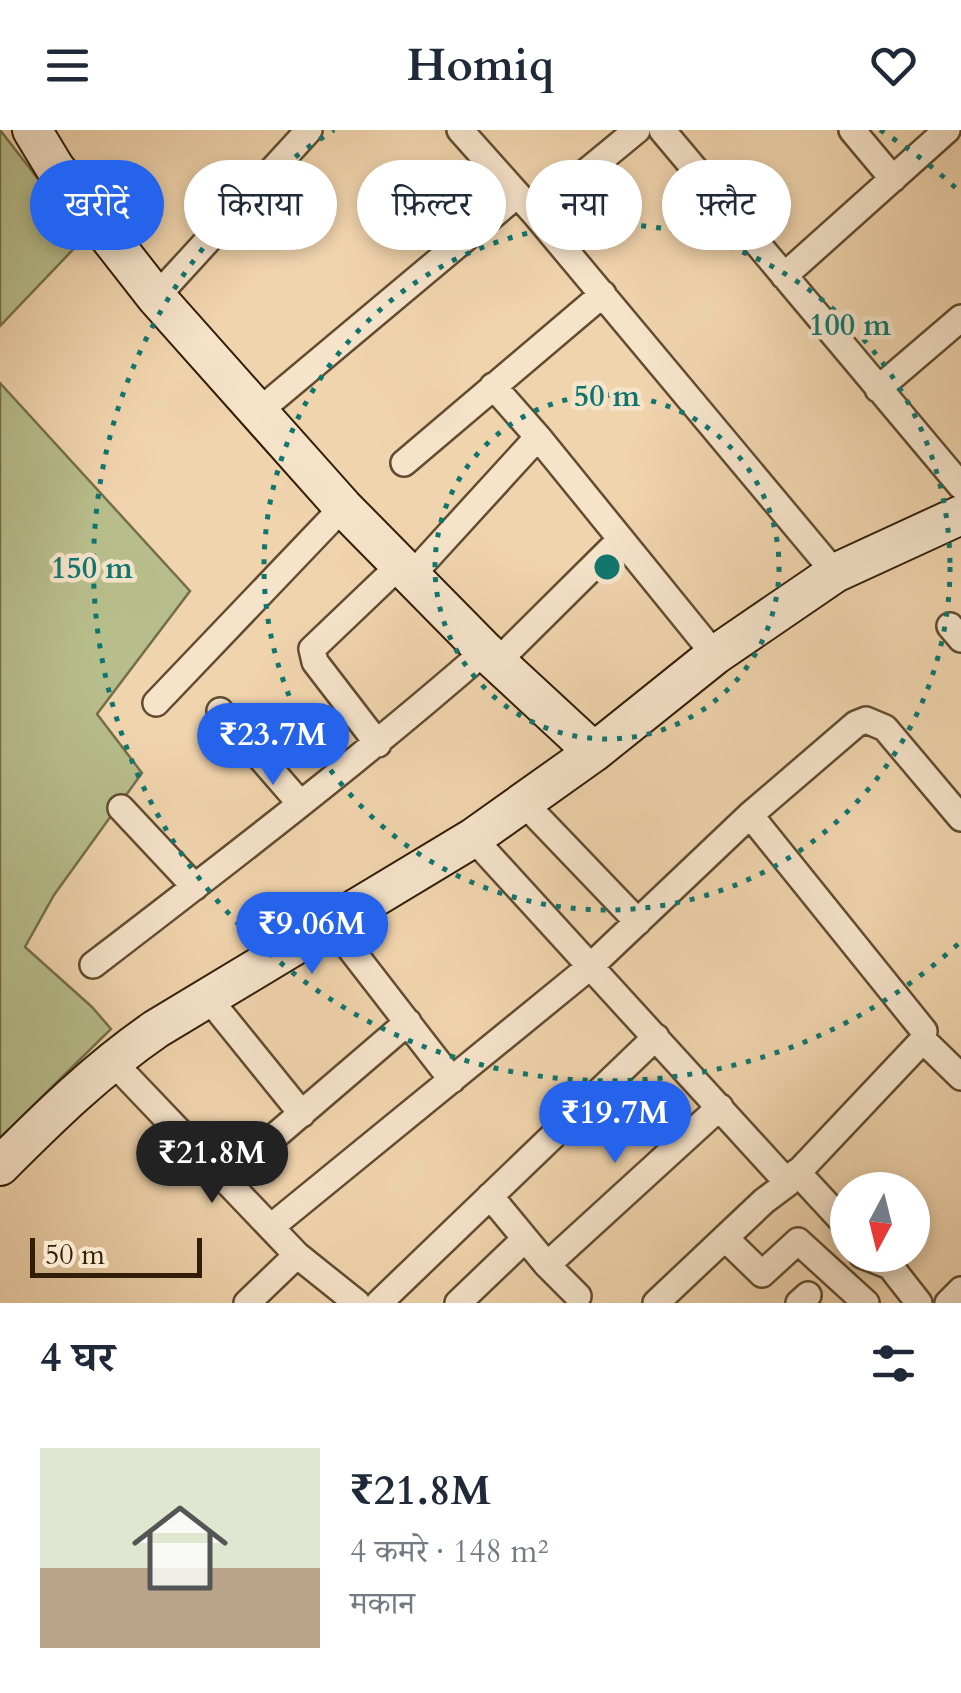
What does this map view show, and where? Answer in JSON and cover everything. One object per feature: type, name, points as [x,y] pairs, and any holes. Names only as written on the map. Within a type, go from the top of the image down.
[{"type":"street","points":[[32,130],[55,168],[156,297],[343,507],[594,752]]},
{"type":"street","points":[[156,297],[309,130]]},
{"type":"street","points":[[258,412],[526,204],[460,130]]},
{"type":"street","points":[[591,160],[636,130]]},
{"type":"street","points":[[662,130],[961,486]]},
{"type":"street","points":[[852,130],[893,178]]},
{"type":"street","points":[[784,276],[947,130]]},
{"type":"street","points":[[565,250],[835,574]]},
{"type":"street","points":[[404,462],[603,294]]},
{"type":"street","points":[[878,389],[961,318]]},
{"type":"street","points":[[493,386],[715,655]]},
{"type":"street","points":[[378,744],[315,662],[312,649],[405,571],[538,437]]},
{"type":"street","points":[[156,703],[343,507]]},
{"type":"street","points":[[0,1166],[111,1060],[473,838],[594,752],[715,655],[835,574],[961,514]]},
{"type":"street","points":[[93,965],[492,656],[621,539]]},
{"type":"street","points":[[220,711],[299,802]]},
{"type":"street","points":[[271,1227],[592,965],[750,816],[856,724],[866,720],[885,728],[961,818]]},
{"type":"street","points":[[522,802],[638,922]]},
{"type":"street","points":[[121,808],[195,887]]},
{"type":"street","points":[[656,1303],[793,1177],[923,1040],[924,1031],[750,816]]},
{"type":"street","points":[[473,838],[720,1107],[830,1211]]},
{"type":"street","points":[[332,925],[452,1080]]},
{"type":"street","points":[[210,999],[302,1114]]},
{"type":"street","points":[[225,1179],[408,1022]]},
{"type":"street","points":[[379,1303],[656,1037]]},
{"type":"street","points":[[923,1040],[961,1077]]},
{"type":"street","points":[[111,1060],[297,1254],[357,1303]]},
{"type":"street","points":[[547,1265],[720,1107]]},
{"type":"street","points":[[490,1196],[578,1296]]},
{"type":"street","points":[[724,1238],[762,1274],[798,1241],[866,1303]]},
{"type":"street","points":[[458,1303],[525,1239]]},
{"type":"street","points":[[247,1303],[297,1254]]},
{"type":"street","points":[[895,1272],[919,1303]]},
{"type":"street","points":[[948,1303],[961,1290]]},
{"type":"green space","points":[[0,130],[30,169],[30,250],[73,250],[0,326]]},
{"type":"green space","points":[[0,383],[190,591],[97,714],[142,773],[54,895],[25,947],[111,1029],[0,1138]]}]
